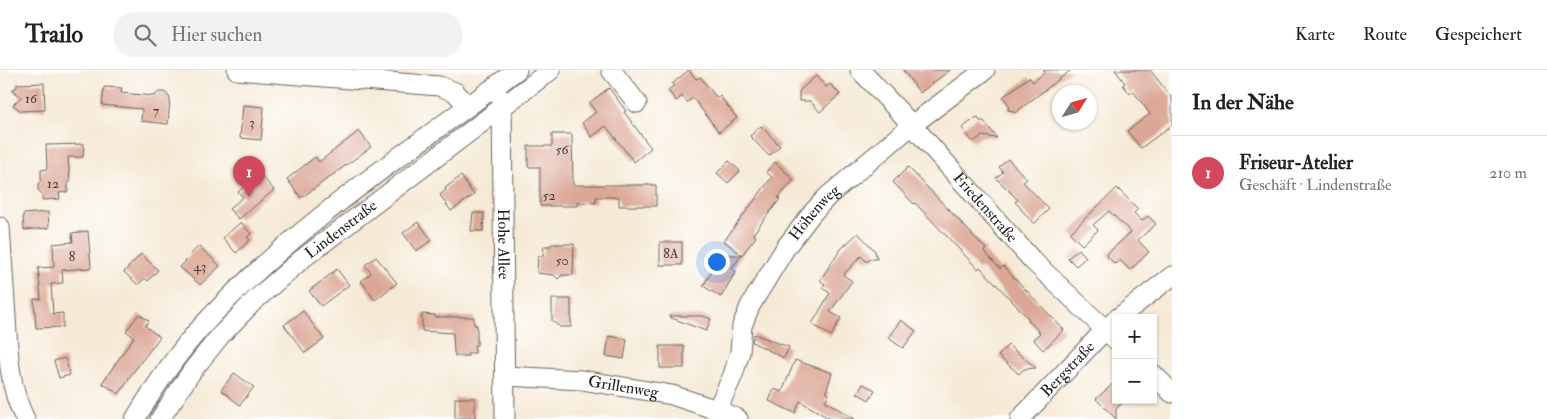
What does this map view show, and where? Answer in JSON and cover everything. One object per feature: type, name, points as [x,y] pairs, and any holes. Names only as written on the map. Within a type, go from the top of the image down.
[{"type":"street","points":[[237,70],[439,86],[455,92],[468,106]]},
{"type":"street","name":"Lindenstraße","points":[[160,419],[192,371],[220,336],[255,300],[302,259],[551,70]]},
{"type":"street","points":[[611,70],[637,103]]},
{"type":"street","name":"Friedenstraße","points":[[860,70],[912,125],[1033,262],[1112,325]]},
{"type":"street","name":"Höhenweg","points":[[717,410],[733,375],[740,352],[742,326],[750,306],[786,246],[828,196],[912,125],[985,70]]},
{"type":"street","name":"Lindenstraße","points":[[135,419],[176,358],[204,324],[243,284],[290,242],[507,74]]},
{"type":"street","name":"Hohe Allee","points":[[505,419],[502,107],[507,74]]},
{"type":"street","points":[[0,227],[11,374],[16,396],[25,419]]},
{"type":"street","name":"Bergstraße","points":[[1129,314],[1172,276]]},
{"type":"street","name":"Bergstraße","points":[[1020,419],[1112,329]]},
{"type":"street","name":"Grillenweg","points":[[505,376],[582,380],[672,396],[717,410],[738,419]]},
{"type":"street","points":[[1157,378],[1172,393]]},
{"type":"building","points":[[689,70],[696,79],[700,77],[717,98],[720,96],[737,118],[719,132],[693,98],[687,102],[682,96],[676,101],[668,90],[674,86],[672,84]]},
{"type":"building","points":[[903,70],[950,70],[920,93]]},
{"type":"building","points":[[1043,70],[1071,70],[1015,113],[1008,110],[1009,105],[1003,97],[1029,77],[1033,82],[1045,72]]},
{"type":"building","points":[[1115,70],[1150,70],[1172,98],[1172,125],[1141,148],[1127,131],[1150,114],[1133,91],[1130,94],[1123,85],[1125,83]]},
{"type":"building","points":[[816,76],[826,87],[830,84],[840,94],[820,112],[810,101],[799,101],[799,91]]},
{"type":"building","points":[[44,83],[45,110],[21,111],[13,105],[21,97],[12,90],[17,87],[17,84]]},
{"type":"building","points":[[104,87],[122,88],[121,93],[154,96],[159,92],[165,92],[170,98],[168,124],[141,121],[142,109],[102,105]]},
{"type":"building","points":[[609,88],[651,148],[634,162],[606,126],[592,137],[582,123],[596,112],[589,103]]},
{"type":"building","points":[[243,105],[264,107],[261,140],[240,138]]},
{"type":"building","points":[[977,117],[980,121],[984,121],[997,138],[982,136],[973,142],[962,128]]},
{"type":"building","points":[[761,126],[780,146],[769,156],[750,136]]},
{"type":"building","points":[[359,131],[371,147],[301,198],[287,179],[315,157],[319,162]]},
{"type":"building","points":[[552,134],[572,134],[573,185],[656,185],[656,206],[619,206],[619,197],[596,197],[596,203],[577,202],[577,206],[540,206],[540,167],[528,167],[528,146],[552,146]]},
{"type":"building","points":[[84,144],[83,157],[68,157],[70,182],[68,182],[68,192],[59,193],[60,199],[42,200],[38,184],[41,180],[41,170],[47,169],[46,145]]},
{"type":"building","points":[[1008,159],[1027,179],[1023,182],[1049,209],[1034,224],[1015,202],[1018,200],[996,178],[1003,172],[999,167]]},
{"type":"building","points":[[729,161],[740,171],[728,183],[717,173]]},
{"type":"building","points":[[775,162],[794,180],[778,198],[780,199],[753,234],[756,237],[742,255],[724,241],[772,177],[766,172]]},
{"type":"building","points":[[908,167],[986,249],[984,251],[1000,269],[1003,266],[1064,330],[1043,350],[1033,339],[1040,333],[1029,319],[980,267],[978,269],[893,182]]},
{"type":"building","points":[[260,174],[274,190],[239,219],[229,209],[243,197],[238,192]]},
{"type":"building","points":[[461,176],[474,195],[451,211],[440,195],[446,190],[445,188]]},
{"type":"building","points":[[1117,188],[1138,209],[1134,213],[1142,221],[1148,216],[1156,224],[1138,240],[1149,252],[1130,270],[1120,260],[1115,264],[1106,255],[1131,232],[1109,211],[1093,225],[1098,230],[1082,245],[1070,233]]},
{"type":"building","points":[[48,212],[49,228],[24,230],[23,214]]},
{"type":"building","points":[[473,213],[484,213],[483,231],[471,231]]},
{"type":"building","points":[[241,222],[251,234],[247,237],[250,240],[236,253],[223,238]]},
{"type":"building","points":[[418,222],[432,240],[416,251],[403,233]]},
{"type":"building","points":[[88,231],[91,268],[62,270],[63,283],[51,284],[53,314],[63,313],[63,327],[36,328],[34,299],[41,299],[38,268],[54,267],[53,244],[73,242],[72,233]]},
{"type":"building","points":[[858,233],[875,251],[877,259],[870,259],[867,262],[861,256],[843,275],[852,281],[830,312],[841,318],[831,336],[812,324],[830,293],[822,288],[825,284],[820,280],[841,249]]},
{"type":"building","points":[[660,242],[682,242],[682,265],[660,265]]},
{"type":"building","points":[[551,244],[574,244],[573,275],[562,275],[558,279],[554,275],[537,273],[538,256],[543,256],[544,246],[551,246]]},
{"type":"building","points":[[199,246],[220,266],[200,285],[180,267]]},
{"type":"building","points":[[1079,249],[1086,257],[1076,266],[1068,258]]},
{"type":"building","points":[[141,254],[158,270],[148,281],[145,278],[138,285],[124,272]]},
{"type":"building","points":[[721,255],[742,255],[731,269],[736,271],[721,297],[703,286]]},
{"type":"building","points":[[376,257],[397,283],[375,300],[361,281],[371,273],[365,265]]},
{"type":"building","points":[[337,269],[349,285],[321,306],[309,291]]},
{"type":"building","points":[[552,299],[571,299],[571,327],[560,327],[552,321]]},
{"type":"building","points":[[303,311],[324,339],[305,353],[284,325]]},
{"type":"building","points":[[139,314],[149,321],[145,326],[160,337],[119,394],[102,383],[134,337],[126,331]]},
{"type":"building","points":[[422,314],[435,315],[435,317],[474,317],[474,325],[477,325],[477,345],[474,345],[475,353],[468,353],[468,356],[455,356],[453,333],[422,331]]},
{"type":"building","points":[[669,316],[703,316],[711,319],[706,331]]},
{"type":"building","points":[[901,320],[916,331],[903,348],[888,338]]},
{"type":"building","points":[[754,334],[789,347],[784,358],[752,342]]},
{"type":"building","points":[[609,336],[627,339],[624,359],[606,356]]},
{"type":"building","points":[[1008,345],[1036,368],[1024,369],[1019,374],[998,356]]},
{"type":"building","points":[[660,346],[684,346],[684,368],[660,368]]},
{"type":"building","points":[[65,358],[70,375],[59,378],[54,361]]},
{"type":"building","points":[[795,360],[832,373],[826,392],[829,394],[825,401],[855,419],[830,419],[800,401],[795,413],[769,401],[774,389],[782,392]]},
{"type":"building","points":[[234,373],[254,387],[240,405],[221,390]]},
{"type":"building","points":[[863,384],[875,390],[869,400],[857,393]]},
{"type":"building","points":[[1112,385],[1112,404],[1121,404],[1116,409],[1116,419],[1096,399]]},
{"type":"building","points":[[455,398],[475,398],[475,418],[455,418]]},
{"type":"place","name":"Friseur-Atelier","points":[[249,197]]}]
